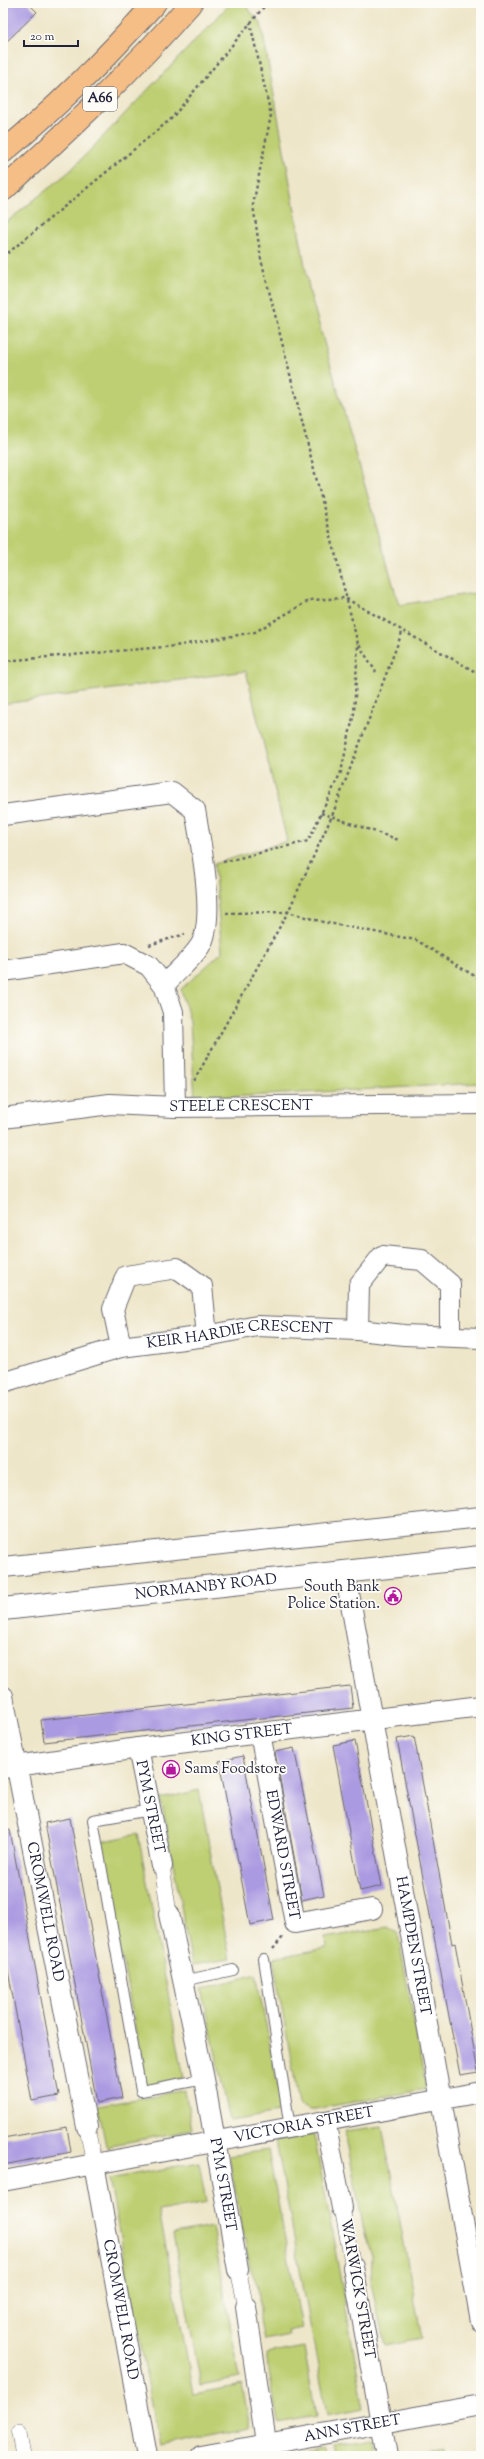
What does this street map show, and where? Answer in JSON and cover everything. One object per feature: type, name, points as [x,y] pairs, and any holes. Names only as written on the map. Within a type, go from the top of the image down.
[{"type":"highway","name":"A66","points":[[3,152],[32,129],[94,68],[155,3]]},
{"type":"highway","name":"A66","points":[[3,190],[78,122],[164,35],[192,3]]},
{"type":"street","points":[[3,815],[172,792],[195,810],[204,867],[208,914],[201,946],[164,985]]},
{"type":"street","points":[[3,971],[124,953],[149,966],[164,985],[173,1012],[175,1107]]},
{"type":"street","name":"STEELE CRESCENT","points":[[3,1118],[110,1104],[175,1107],[481,1104]]},
{"type":"street","points":[[358,1330],[359,1285],[382,1256],[422,1260],[450,1284],[450,1336]]},
{"type":"street","points":[[121,1347],[113,1309],[126,1276],[177,1268],[202,1286],[207,1336]]},
{"type":"street","name":"KEIR HARDIE CRESCENT","points":[[3,1383],[121,1347],[207,1336],[257,1326],[358,1330],[404,1335],[481,1338]]},
{"type":"street","points":[[3,1567],[481,1517]]},
{"type":"street","name":"NORMANBY ROAD","points":[[3,1609],[481,1557]]},
{"type":"street","name":"HAMPDEN STREET","points":[[345,1571],[481,2321]]},
{"type":"street","name":"CROMWELL ROAD","points":[[3,1696],[10,1766],[87,2127]]},
{"type":"street","name":"KING STREET","points":[[10,1766],[138,1748],[481,1706]]},
{"type":"street","name":"EDWARD STREET","points":[[260,1733],[295,1923],[372,1909]]},
{"type":"street","name":"PYM STREET","points":[[138,1748],[162,1866]]},
{"type":"street","points":[[162,1866],[169,1914]]},
{"type":"street","name":"PYM STREET","points":[[169,1914],[204,2079],[214,2142],[246,2307],[267,2450]]},
{"type":"street","name":"VICTORIA STREET","points":[[3,2181],[481,2092]]},
{"type":"street","name":"WARWICK STREET","points":[[325,2121],[388,2456]]},
{"type":"street","points":[[87,2127],[94,2164]]},
{"type":"street","name":"CROMWELL ROAD","points":[[94,2164],[147,2456]]},
{"type":"street","name":"ANN STREET","points":[[201,2456],[267,2450],[381,2423],[481,2405]]},
{"type":"street","points":[[19,2433],[23,2456]]},
{"type":"lane","points":[[151,1810],[92,1820],[141,2091],[204,2079]]},
{"type":"lane","points":[[264,1959],[290,2128]]},
{"type":"lane","points":[[183,1981],[233,1970]]},
{"type":"path","points":[[3,257],[171,119],[267,3]]},
{"type":"path","points":[[204,867],[308,840],[340,772],[354,713],[358,644],[261,259],[254,205],[271,115],[250,23]]},
{"type":"path","points":[[3,661],[175,646],[255,632],[310,600],[346,598],[481,675]]},
{"type":"path","points":[[192,1083],[199,1074],[288,912],[332,816],[403,630]]},
{"type":"path","points":[[358,644],[376,672]]},
{"type":"path","points":[[321,813],[399,840]]},
{"type":"path","points":[[124,953],[187,934],[208,914],[255,911],[288,912],[323,922],[416,940],[481,980]]},
{"type":"green space","points":[[231,3],[243,3],[261,23],[310,293],[399,605],[481,592],[481,1083],[195,1099],[190,1022],[181,989],[222,952],[214,864],[287,841],[246,671],[3,704],[3,225],[70,171]]},
{"type":"green space","points":[[199,1790],[230,1959],[192,1965],[161,1799]]},
{"type":"green space","points":[[138,1834],[184,2078],[146,2085],[100,1842]]},
{"type":"green space","points":[[388,1927],[398,1933],[426,2089],[309,2110],[299,2104],[273,1958],[326,1948],[325,1938]]},
{"type":"green space","points":[[256,1974],[283,2112],[230,2121],[202,1989]]},
{"type":"green space","points":[[185,2090],[192,2130],[106,2146],[98,2106]]},
{"type":"green space","points":[[382,2126],[422,2339],[385,2346],[371,2283],[372,2257],[363,2226],[345,2131]]},
{"type":"green space","points":[[314,2134],[364,2408],[327,2415],[276,2141]]},
{"type":"green space","points":[[268,2150],[302,2328],[288,2331],[289,2335],[264,2340],[260,2320],[260,2291],[250,2268],[229,2156]]},
{"type":"green space","points":[[199,2162],[206,2202],[159,2211],[194,2394],[242,2385],[250,2428],[160,2446],[109,2179]]},
{"type":"green space","points":[[212,2227],[240,2378],[201,2385],[173,2234]]},
{"type":"green space","points":[[304,2347],[316,2416],[278,2423],[266,2354]]},
{"type":"green space","points":[[370,2439],[373,2440],[376,2456],[334,2456],[332,2447]]},
{"type":"green space","points":[[323,2449],[324,2456],[285,2456]]},
{"type":"green space","points":[[445,2449],[446,2456],[407,2456]]},
{"type":"building","points":[[3,3],[28,3],[37,12],[3,45]]},
{"type":"building","points":[[350,1686],[353,1708],[44,1742],[41,1720]]},
{"type":"building","points":[[414,1736],[452,1944],[455,1943],[478,2072],[460,2075],[397,1739]]},
{"type":"building","points":[[355,1741],[382,1886],[360,1891],[333,1745]]},
{"type":"building","points":[[294,1748],[324,1895],[302,1900],[275,1752]]},
{"type":"building","points":[[243,1756],[274,1920],[250,1925],[219,1761]]},
{"type":"building","points":[[70,1818],[122,2098],[97,2103],[45,1823]]},
{"type":"building","points":[[10,1830],[59,2096],[32,2101],[3,1943],[3,1831]]},
{"type":"building","points":[[67,2127],[71,2152],[3,2165],[3,2138]]},
{"type":"place","name":"South Bank Police Station.","points":[[393,1596]]},
{"type":"place","name":"Sams Foodstore","points":[[171,1769]]}]
